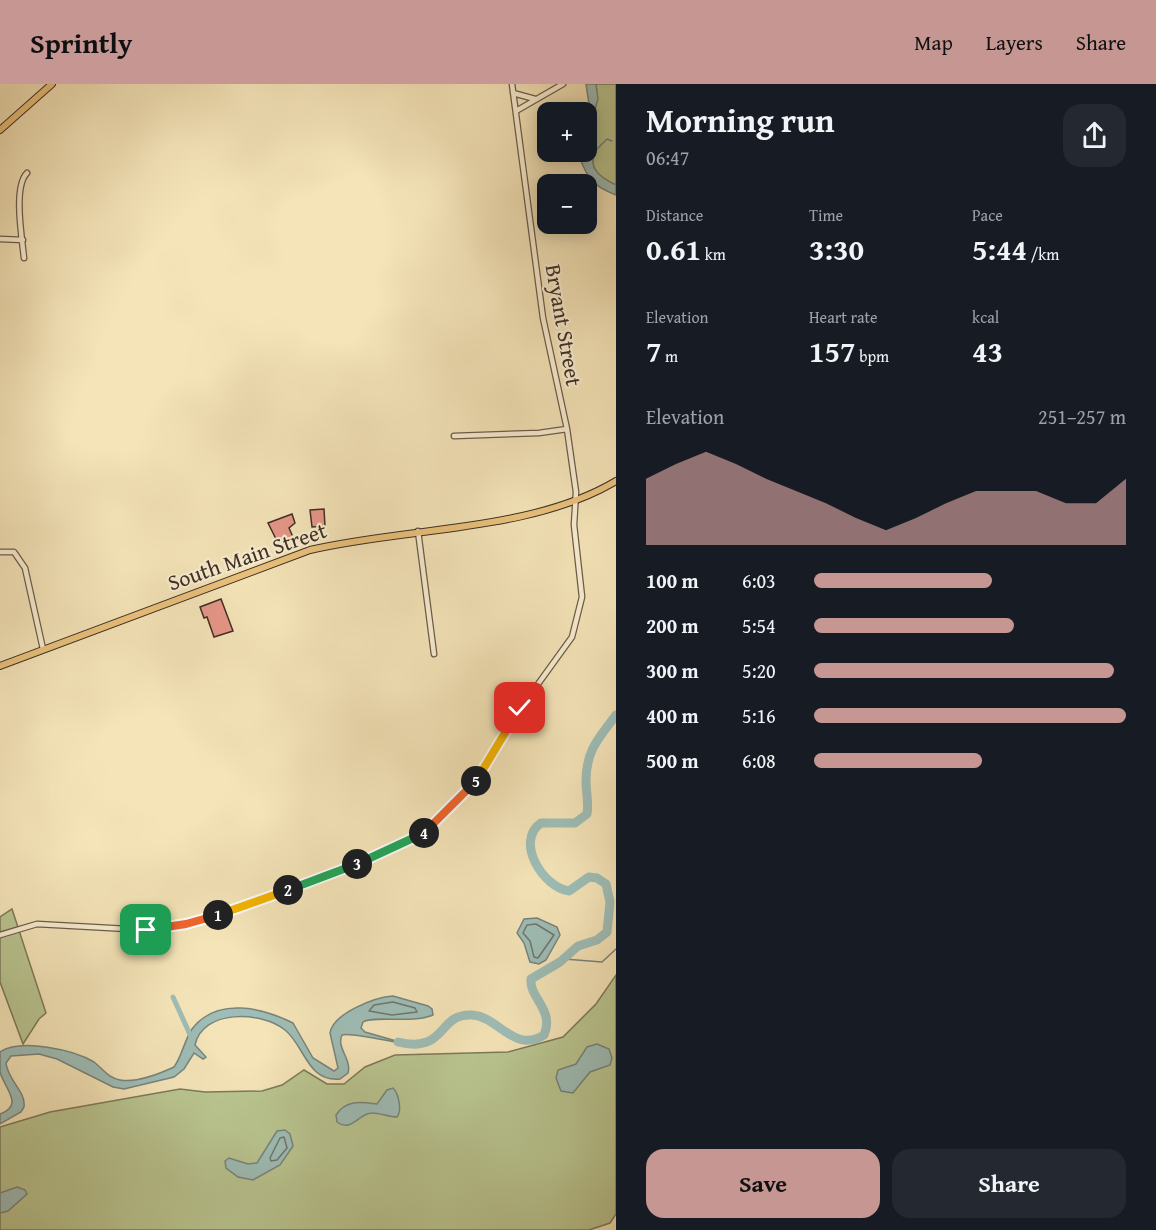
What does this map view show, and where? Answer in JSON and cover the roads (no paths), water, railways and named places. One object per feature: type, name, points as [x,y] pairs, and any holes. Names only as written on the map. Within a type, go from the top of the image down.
[{"type":"main road","points":[[0,130],[51,84]]},
{"type":"main road","name":"South Main Street","points":[[0,666],[310,550],[346,542],[530,515],[577,501],[616,481]]},
{"type":"street","name":"Bryant Street","points":[[0,935],[37,924],[146,930],[186,924],[239,909],[394,848],[430,829],[481,775],[520,708],[572,637],[582,597],[574,525],[577,501],[567,429],[543,318],[512,84]]},
{"type":"street","points":[[516,111],[563,84]]},
{"type":"street","points":[[513,93],[535,99]]},
{"type":"street","points":[[24,258],[20,189],[27,173]]},
{"type":"street","points":[[0,239],[22,240]]},
{"type":"street","points":[[454,436],[539,433],[567,429]]},
{"type":"street","points":[[418,531],[434,654]]},
{"type":"street","points":[[0,552],[14,552],[25,568],[43,649]]},
{"type":"water","points":[[586,84],[596,84],[597,102],[589,102]]},
{"type":"water","points":[[581,162],[593,162],[600,176],[616,185],[616,195],[597,185],[597,174],[587,174]]},
{"type":"water","points":[[537,918],[557,927],[560,935],[546,960],[539,964],[530,962],[524,943],[517,933],[524,919]]},
{"type":"water","points":[[393,996],[428,1006],[432,1009],[433,1015],[415,1019],[375,1019],[363,1022],[361,1028],[365,1032],[410,1045],[363,1036],[342,1035],[341,1044],[349,1068],[348,1073],[340,1079],[320,1075],[313,1069],[292,1037],[275,1024],[262,1019],[234,1017],[220,1019],[200,1033],[195,1045],[206,1057],[203,1059],[194,1053],[184,1069],[174,1077],[124,1089],[113,1087],[57,1059],[39,1054],[11,1056],[6,1063],[7,1069],[22,1096],[24,1107],[21,1112],[0,1124],[0,1114],[11,1106],[12,1101],[0,1072],[0,1052],[9,1048],[47,1047],[74,1053],[94,1062],[116,1079],[127,1081],[141,1079],[174,1067],[189,1034],[202,1019],[214,1012],[241,1008],[268,1013],[293,1023],[313,1058],[334,1071],[338,1068],[330,1033],[333,1026],[356,1007],[376,999]]},
{"type":"water","points":[[597,1044],[609,1049],[612,1058],[610,1065],[590,1072],[573,1093],[561,1091],[556,1078],[558,1070],[576,1064],[587,1047]]},
{"type":"water","points":[[393,1088],[399,1103],[397,1117],[372,1113],[351,1124],[342,1125],[337,1122],[336,1115],[345,1106],[355,1103],[377,1104],[387,1090]]},
{"type":"water","points":[[285,1130],[290,1134],[293,1146],[280,1165],[253,1180],[238,1177],[226,1168],[225,1161],[229,1158],[248,1164],[257,1163],[277,1131]]},
{"type":"water","points":[[17,1187],[25,1190],[27,1194],[8,1211],[0,1213],[0,1193]]},
{"type":"waterway","points":[[597,149],[607,139],[612,141]]},
{"type":"waterway","points":[[398,1042],[425,1043],[434,1038],[453,1020],[461,1016],[472,1015],[490,1021],[524,1040],[533,1040],[544,1035],[547,1026],[546,1018],[531,986],[531,979],[560,962],[578,946],[597,940],[607,932],[610,902],[606,884],[597,878],[589,877],[569,891],[550,882],[535,863],[530,841],[533,831],[541,823],[575,823],[587,814],[588,761],[599,738],[616,715]]},
{"type":"waterway","points":[[564,959],[602,962],[616,949]]},
{"type":"waterway","points":[[173,997],[192,1039]]}]
